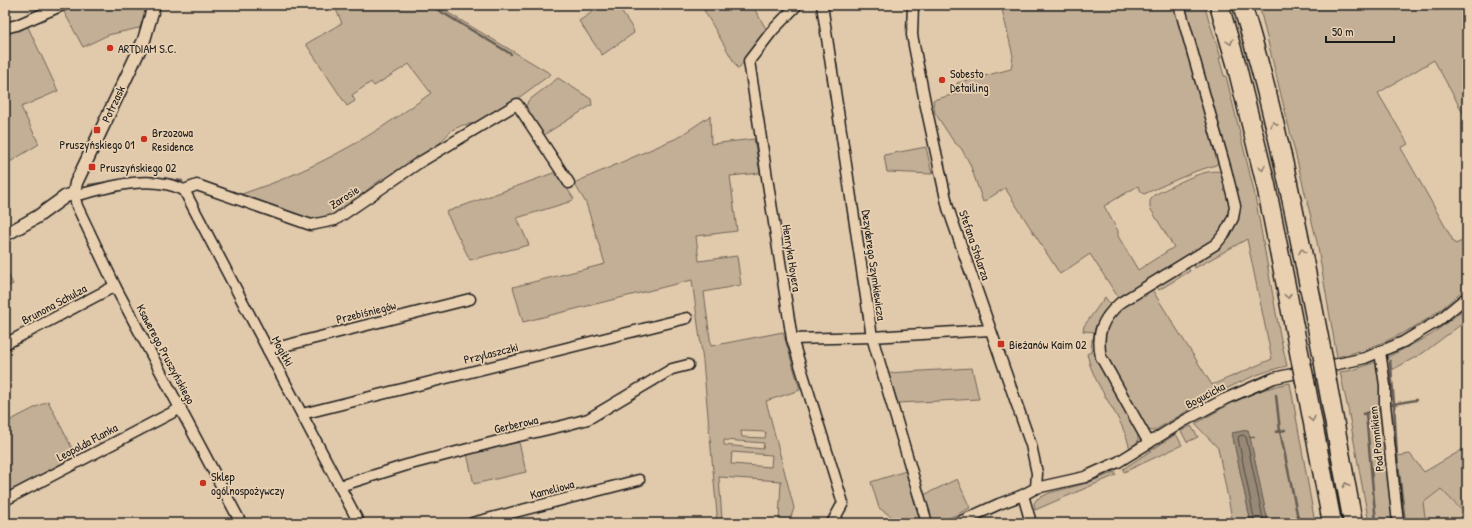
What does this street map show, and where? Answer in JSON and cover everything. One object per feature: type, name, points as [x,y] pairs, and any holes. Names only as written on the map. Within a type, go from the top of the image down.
[{"type":"highway","points":[[1219,5],[1236,63],[1266,185],[1332,523]]},
{"type":"highway","points":[[1242,5],[1280,147],[1323,358],[1354,523]]},
{"type":"street","points":[[5,28],[17,25],[63,5]]},
{"type":"street","name":"Potrzask","points":[[74,194],[76,183],[144,40],[154,5]]},
{"type":"street","name":"Henryka Hoyera","points":[[797,5],[772,31],[749,61],[792,339],[843,503],[832,523]]},
{"type":"street","name":"Dezyderego Szymkiewicza","points":[[822,5],[872,337],[927,523]]},
{"type":"street","name":"Stefana Stolarza","points":[[913,5],[912,35],[948,208],[1031,445],[1037,473],[1036,488]]},
{"type":"street","points":[[1149,443],[1101,357],[1099,346],[1100,333],[1103,323],[1109,313],[1120,303],[1216,244],[1225,233],[1233,218],[1235,206],[1180,5]]},
{"type":"street","name":"Zarosie","points":[[74,194],[82,194],[104,187],[125,184],[155,182],[173,185],[184,190],[197,185],[311,225],[334,220],[417,164],[516,104],[569,183]]},
{"type":"street","name":"Mogiłki","points":[[184,190],[360,523]]},
{"type":"street","points":[[5,235],[37,217],[66,196],[74,194]]},
{"type":"street","name":"Ksawerego Pruszyńskiego","points":[[74,194],[77,206],[115,286],[241,523]]},
{"type":"street","name":"Brunona Schulza","points":[[5,344],[115,286]]},
{"type":"street","name":"Bogucicka","points":[[957,523],[1036,488],[1086,477],[1118,462],[1184,421],[1225,399],[1274,378],[1350,361],[1380,352],[1403,342],[1438,321],[1467,297]]},
{"type":"street","name":"Przebiśniegów","points":[[268,350],[470,299]]},
{"type":"street","name":"Przylaszczki","points":[[302,414],[687,318]]},
{"type":"street","points":[[792,339],[872,337],[990,330]]},
{"type":"street","name":"Pod Pomnikiem","points":[[1380,352],[1385,385],[1385,404],[1398,523]]},
{"type":"street","name":"Gerberowa","points":[[340,486],[407,465],[588,419],[672,369],[688,365]]},
{"type":"street","name":"Leopolda Flanka","points":[[5,500],[181,408]]},
{"type":"street","name":"Kameliowa","points":[[472,523],[639,480]]},
{"type":"street","points":[[1023,495],[1031,523]]},
{"type":"shaded area","points":[[75,5],[148,5],[143,27],[108,35],[83,47],[63,10]]},
{"type":"shaded area","points":[[334,5],[435,5],[551,74],[517,99],[478,123],[463,125],[452,130],[434,149],[387,179],[383,178],[367,190],[361,197],[329,218],[310,221],[239,195],[317,164],[351,146],[431,93],[409,64],[374,86],[371,82],[352,95],[355,101],[347,106],[306,44],[342,23]]},
{"type":"shaded area","points":[[603,5],[617,5],[633,29],[634,33],[602,55],[579,21]]},
{"type":"shaded area","points":[[701,5],[752,5],[768,32],[738,69]]},
{"type":"shaded area","points":[[1001,5],[1177,5],[1219,161],[1216,165],[1196,171],[1144,194],[1138,186],[1104,206],[1118,231],[1118,236],[1138,270],[1174,247],[1150,208],[1150,201],[1154,195],[1197,175],[1214,171],[1222,172],[1230,203],[1229,213],[1227,222],[1215,240],[1120,300],[1090,254],[1060,274],[1005,188],[983,202],[970,164],[961,148],[954,142],[935,113],[933,100],[959,93],[957,83],[1011,69],[1013,56]]},
{"type":"shaded area","points":[[1182,5],[1204,5],[1221,58],[1219,58],[1224,76],[1226,76],[1254,191],[1287,366],[1236,384],[1152,431],[1146,429],[1105,357],[1103,334],[1116,311],[1142,293],[1144,297],[1147,295],[1145,291],[1151,288],[1212,385],[1272,359],[1247,239],[1195,268],[1192,263],[1225,241],[1230,235],[1238,216]]},
{"type":"shaded area","points":[[1259,5],[1467,5],[1467,120],[1434,60],[1378,93],[1408,144],[1401,148],[1455,244],[1467,239],[1467,286],[1440,310],[1413,328],[1389,340],[1350,354],[1337,357],[1317,242]]},
{"type":"shaded area","points":[[27,25],[58,91],[21,107],[39,144],[5,165],[5,34]]},
{"type":"shaded area","points":[[558,78],[591,99],[592,105],[542,136],[526,107],[528,101]]},
{"type":"shaded area","points":[[710,116],[711,144],[754,139],[760,173],[730,176],[737,231],[696,236],[699,261],[737,256],[741,285],[704,292],[711,346],[783,332],[800,390],[766,401],[794,508],[789,523],[748,523],[748,521],[779,522],[781,481],[719,477],[722,520],[719,521],[719,523],[715,523],[717,514],[703,361],[692,280],[523,322],[513,287],[605,264],[586,203],[574,183],[677,138]],"holes":[[[741,431],[766,432],[765,438],[742,437]],[[724,440],[764,443],[763,449],[724,445]],[[732,452],[772,455],[771,467],[731,464]]]},
{"type":"shaded area","points":[[926,147],[932,174],[887,172],[884,155]]},
{"type":"shaded area","points":[[556,172],[574,199],[569,202],[517,218],[529,245],[470,260],[446,212]]},
{"type":"shaded area","points":[[1187,266],[1190,271],[1159,290],[1156,285]]},
{"type":"shaded area","points":[[5,269],[13,284],[5,288]]},
{"type":"shaded area","points":[[1105,297],[1111,306],[1096,332],[1083,331],[1084,326]]},
{"type":"shaded area","points":[[1467,307],[1467,320],[1423,353],[1392,370],[1397,456],[1410,454],[1424,472],[1467,447],[1467,516],[1441,489],[1423,503],[1426,523],[1401,523],[1389,402],[1390,387],[1386,358],[1431,335]]},
{"type":"shaded area","points":[[1092,339],[1095,340],[1124,408],[1138,434],[1138,441],[1130,449],[1121,425],[1091,367],[1087,354],[1091,352]]},
{"type":"shaded area","points":[[1376,362],[1378,365],[1395,523],[1369,523],[1340,372],[1353,370]]},
{"type":"shaded area","points":[[972,368],[979,399],[898,403],[888,373]]},
{"type":"shaded area","points":[[1290,383],[1315,523],[1268,523],[1248,430],[1232,433],[1251,523],[1233,523],[1218,448],[1195,424],[1252,394]]},
{"type":"shaded area","points":[[48,401],[76,456],[7,493],[5,490],[5,423]]},
{"type":"shaded area","points":[[1191,426],[1198,437],[1187,442],[1181,431]]},
{"type":"shaded area","points":[[1176,434],[1182,445],[1124,472],[1123,469]]},
{"type":"shaded area","points":[[519,442],[526,472],[474,484],[467,454]]},
{"type":"shaded area","points":[[906,471],[923,523],[901,523],[879,508],[871,482]]},
{"type":"shaded area","points":[[1115,472],[1116,475],[1035,510],[1034,503],[1037,499],[1049,493],[1087,483]]},
{"type":"shaded area","points":[[957,479],[970,508],[939,523],[931,523],[924,495]]},
{"type":"shaded area","points":[[1441,489],[1467,516],[1467,523],[1426,523],[1423,503]]},
{"type":"water","points":[[1248,430],[1268,523],[1251,523],[1232,433]]},
{"type":"waterway","points":[[430,5],[511,54]]},
{"type":"waterway","points":[[157,178],[182,181]]},
{"type":"waterway","points":[[89,185],[116,181]]},
{"type":"waterway","points":[[1390,361],[1397,456],[1405,523]]},
{"type":"waterway","points":[[1276,395],[1280,431],[1299,523]]},
{"type":"waterway","points":[[1393,404],[1416,400]]},
{"type":"waterway","points":[[1363,414],[1379,409]]},
{"type":"waterway","points":[[1366,414],[1376,523]]},
{"type":"waterway","points":[[1276,432],[1285,430]]},
{"type":"place","name":"ARTDIAM S.C.","points":[[110,48]]},
{"type":"place","name":"Sobesto Detailing","points":[[942,80]]},
{"type":"place","name":"Pruszyńskiego 01","points":[[97,130]]},
{"type":"place","name":"Brzozowa Residence","points":[[144,139]]},
{"type":"place","name":"Pruszyńskiego 02","points":[[92,167]]},
{"type":"place","name":"Bieżanów Kaim 02","points":[[1001,344]]},
{"type":"place","name":"Sklep ogólnospożywczy","points":[[203,483]]}]
